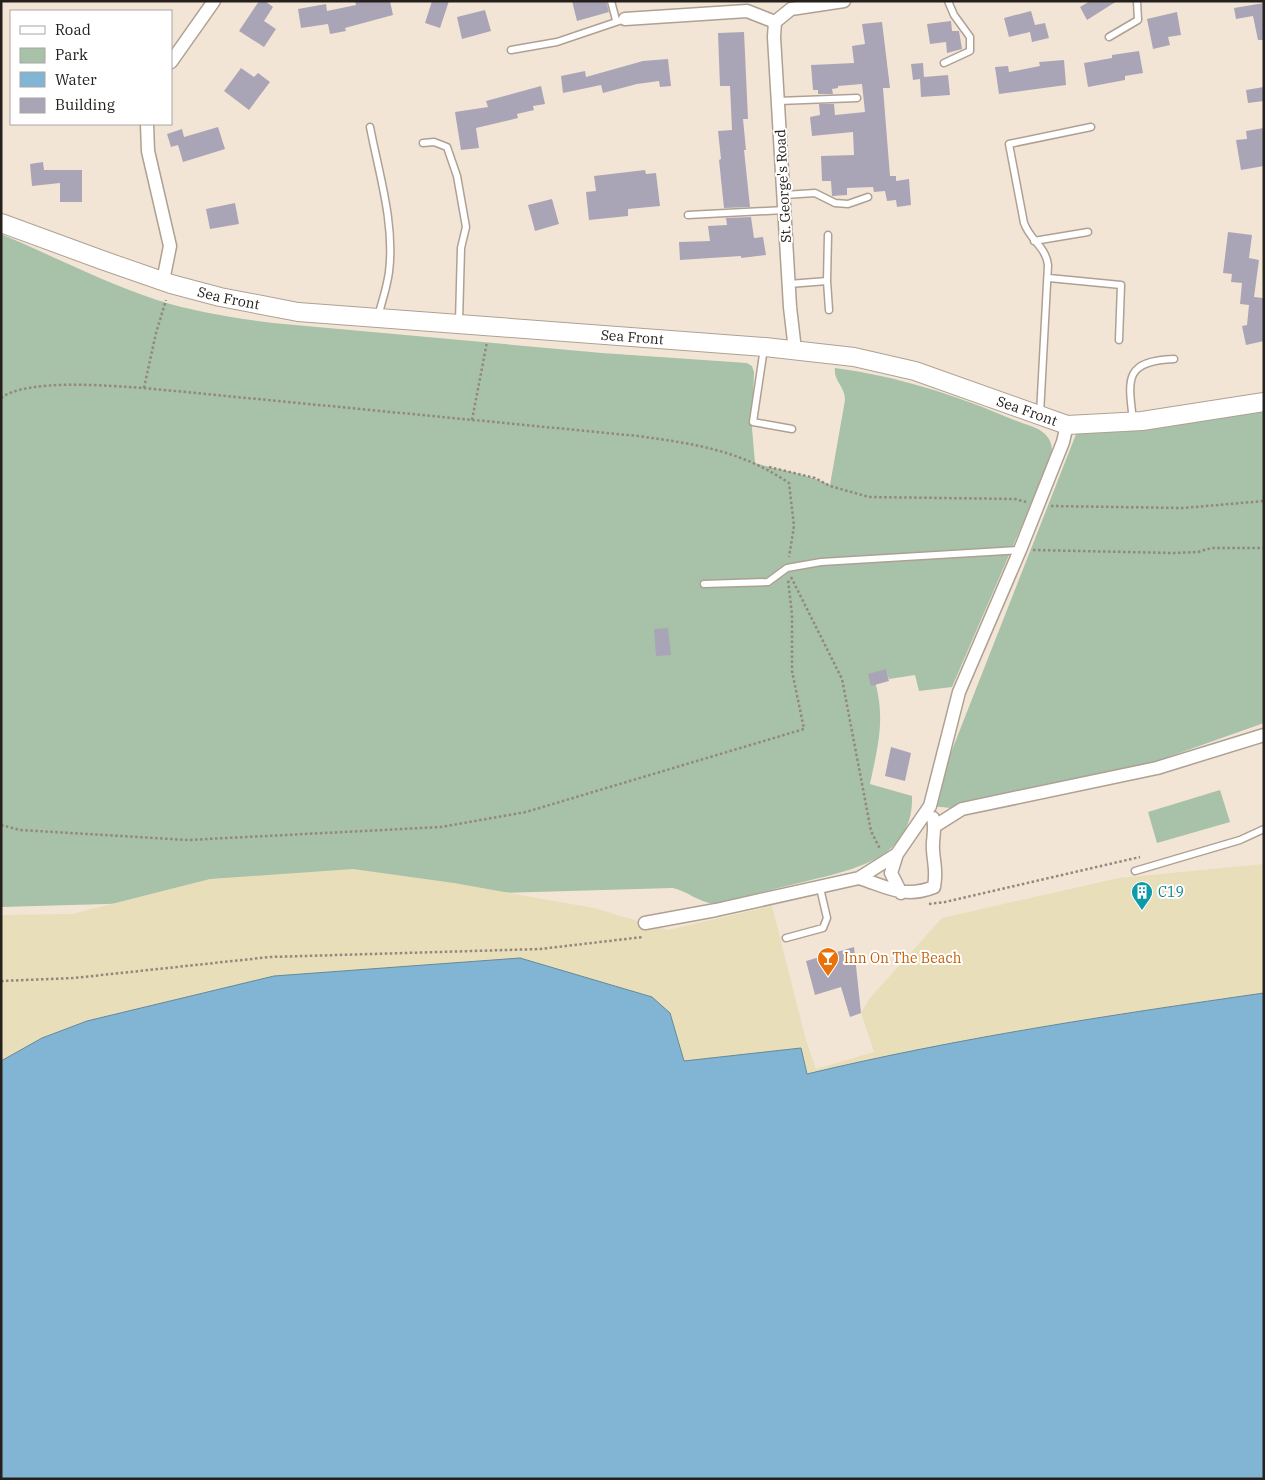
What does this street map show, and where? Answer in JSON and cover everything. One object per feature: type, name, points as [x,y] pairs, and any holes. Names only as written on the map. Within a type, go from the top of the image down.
[{"type":"street","points":[[172,61],[214,1]]},
{"type":"street","points":[[621,20],[747,11],[775,22],[791,9],[844,1]]},
{"type":"street","name":"St. George's Road","points":[[775,22],[789,284],[795,350]]},
{"type":"street","points":[[148,125],[148,151],[170,246],[167,282]]},
{"type":"street","name":"Sea Front","points":[[1,223],[167,282],[220,297],[298,312],[765,347],[854,357],[915,371],[1067,425],[1133,421],[1264,402]]},
{"type":"street","points":[[645,923],[820,888],[859,878],[897,854],[930,806],[959,692],[1020,550],[1063,442],[1067,425]]},
{"type":"street","points":[[935,826],[962,809],[1157,768],[1264,735]]},
{"type":"street","points":[[859,878],[901,893],[920,893],[934,887],[937,871],[933,849],[935,826],[930,806]]},
{"type":"street","points":[[897,854],[892,873],[901,893]]},
{"type":"lane","points":[[511,50],[581,36],[621,20],[611,1]]},
{"type":"lane","points":[[944,63],[970,51],[968,33],[954,15],[948,1]]},
{"type":"lane","points":[[1109,37],[1138,20],[1137,1]]},
{"type":"lane","points":[[778,101],[857,98]]},
{"type":"lane","points":[[370,127],[388,222],[390,246],[389,272],[378,318]]},
{"type":"lane","points":[[1040,416],[1049,278],[1047,255],[1041,245],[1034,241],[1028,233],[1024,223],[1009,144],[1090,127]]},
{"type":"lane","points":[[424,143],[434,142],[447,147],[462,201],[466,227],[461,248],[459,324]]},
{"type":"lane","points":[[784,195],[815,193],[835,202],[848,204],[868,197]]},
{"type":"lane","points":[[688,215],[785,210]]},
{"type":"lane","points":[[1034,241],[1088,232]]},
{"type":"lane","points":[[828,235],[828,310]]},
{"type":"lane","points":[[1049,278],[1121,285],[1119,340]]},
{"type":"lane","points":[[789,284],[827,281]]},
{"type":"lane","points":[[765,347],[753,422],[792,429]]},
{"type":"lane","points":[[1133,421],[1129,381],[1132,375],[1151,361],[1174,360]]},
{"type":"lane","points":[[704,584],[768,582],[787,568],[821,562],[1020,550]]},
{"type":"lane","points":[[1135,871],[1240,840],[1264,829]]},
{"type":"lane","points":[[786,938],[824,928],[827,918],[820,888]]},
{"type":"path","points":[[144,388],[167,282]]},
{"type":"path","points":[[472,420],[490,326]]},
{"type":"path","points":[[1,398],[25,389],[72,384],[144,388],[638,436],[705,446],[764,466],[815,478],[830,486],[869,497],[1015,499],[1038,505],[1183,508],[1264,501]]},
{"type":"path","points":[[1,825],[20,830],[188,840],[441,827],[526,812],[804,729],[792,672],[792,615],[787,568],[794,526],[789,483],[764,466]]},
{"type":"path","points":[[1020,550],[1173,553],[1198,552],[1211,548],[1264,548]]},
{"type":"path","points":[[787,568],[842,678],[871,831],[886,862]]},
{"type":"green space","points":[[1,234],[137,293],[186,308],[229,317],[273,323],[602,353],[747,363],[752,366],[754,372],[752,428],[755,463],[803,475],[830,485],[845,400],[836,377],[835,368],[904,381],[970,402],[1042,432],[1051,442],[1051,458],[952,687],[919,691],[915,675],[889,679],[886,671],[873,674],[879,703],[880,729],[870,784],[912,796],[910,818],[902,835],[890,849],[875,859],[857,867],[714,904],[673,888],[1,907]]},
{"type":"green space","points":[[1264,400],[1264,723],[1106,779],[962,809],[930,806],[1080,424]]},
{"type":"green space","points":[[1220,790],[1230,822],[1157,843],[1148,812]]},
{"type":"sand","points":[[1264,864],[1264,993],[977,1038],[807,1074],[801,1048],[684,1061],[670,1013],[1,1061],[1,915],[72,914],[210,879],[353,869],[454,883],[594,908],[668,930],[772,906],[806,1040],[816,1069],[874,1052],[861,1013],[869,999],[942,918],[1119,878]]},
{"type":"water","points":[[520,958],[652,997],[670,1013],[684,1061],[801,1048],[807,1074],[977,1038],[1264,993],[1264,1479],[1,1479],[1,1061],[42,1038],[87,1021],[274,976]]},
{"type":"building","points":[[259,1],[265,1],[273,7],[264,21],[276,29],[264,47],[239,31]]},
{"type":"building","points":[[355,1],[390,1],[393,15],[345,28],[346,31],[330,34],[328,24],[301,28],[298,9],[326,4],[327,11],[356,5]]},
{"type":"building","points":[[432,1],[449,1],[440,28],[425,23]]},
{"type":"building","points":[[572,1],[606,1],[609,12],[577,21]]},
{"type":"building","points":[[1090,1],[1117,1],[1087,20],[1080,7]]},
{"type":"building","points":[[1264,3],[1264,40],[1258,40],[1253,16],[1236,19],[1234,8]]},
{"type":"building","points":[[485,10],[491,31],[462,39],[457,17]]},
{"type":"building","points":[[1031,11],[1035,25],[1045,23],[1049,38],[1032,42],[1030,32],[1009,37],[1004,18]]},
{"type":"building","points":[[1177,12],[1181,35],[1168,37],[1170,45],[1153,49],[1147,19]]},
{"type":"building","points":[[951,21],[952,31],[959,31],[962,49],[947,53],[946,42],[930,44],[927,24]]},
{"type":"building","points":[[882,22],[890,88],[883,88],[890,176],[896,176],[896,181],[909,179],[911,205],[897,207],[896,200],[887,201],[885,191],[874,192],[873,187],[847,188],[847,195],[832,196],[831,181],[822,181],[821,156],[854,155],[853,132],[812,136],[810,117],[820,115],[819,104],[834,104],[835,115],[865,112],[862,84],[838,86],[838,88],[832,89],[833,94],[818,94],[818,90],[813,90],[811,65],[854,63],[852,46],[865,44],[862,24]]},
{"type":"building","points":[[744,32],[748,119],[743,119],[746,150],[744,150],[750,207],[724,208],[718,131],[732,130],[730,86],[720,86],[718,33]]},
{"type":"building","points":[[1139,51],[1143,73],[1125,76],[1125,80],[1088,87],[1084,63],[1112,58],[1112,55]]},
{"type":"building","points":[[668,59],[671,86],[660,87],[659,81],[637,84],[603,93],[601,85],[563,93],[561,76],[585,71],[586,77],[643,61]]},
{"type":"building","points":[[1064,60],[1066,85],[999,94],[995,67],[1008,66],[1009,72],[1040,66],[1039,62]]},
{"type":"building","points":[[923,63],[924,77],[948,75],[950,95],[921,97],[920,79],[913,80],[911,64]]},
{"type":"building","points":[[241,68],[254,77],[258,73],[270,82],[249,110],[224,91]]},
{"type":"building","points":[[541,86],[545,104],[533,106],[534,110],[517,114],[518,118],[476,128],[479,148],[461,150],[455,112],[488,107],[486,101]]},
{"type":"building","points":[[1264,87],[1264,101],[1248,103],[1246,90]]},
{"type":"building","points":[[218,127],[225,149],[183,162],[178,145],[171,147],[167,134],[182,129],[184,137]]},
{"type":"building","points":[[1264,128],[1264,166],[1241,170],[1236,140],[1247,139],[1246,131]]},
{"type":"building","points":[[43,162],[44,170],[82,170],[82,202],[60,202],[60,183],[32,186],[30,164]]},
{"type":"building","points":[[645,170],[646,174],[656,173],[660,206],[628,209],[628,216],[589,220],[586,192],[596,191],[594,176]]},
{"type":"building","points":[[552,199],[559,224],[535,231],[528,205]]},
{"type":"building","points":[[235,203],[239,224],[210,229],[206,209]]},
{"type":"building","points":[[751,217],[754,238],[763,237],[766,255],[741,258],[741,256],[680,260],[679,242],[710,241],[708,226],[727,225],[726,218]]},
{"type":"building","points":[[1228,232],[1252,235],[1249,258],[1259,260],[1254,297],[1263,298],[1264,341],[1246,345],[1242,326],[1247,325],[1249,305],[1240,304],[1242,283],[1231,282],[1232,274],[1223,273]]},
{"type":"building","points":[[668,628],[671,655],[656,656],[654,629]]},
{"type":"building","points":[[886,669],[889,681],[871,686],[868,674]]},
{"type":"building","points":[[891,747],[911,753],[905,781],[885,776]]},
{"type":"building","points":[[854,947],[861,1013],[850,1017],[841,987],[815,995],[806,961]]},
{"type":"place","name":"C19","points":[[1142,911]]},
{"type":"place","name":"Inn On The Beach","points":[[828,977]]}]
